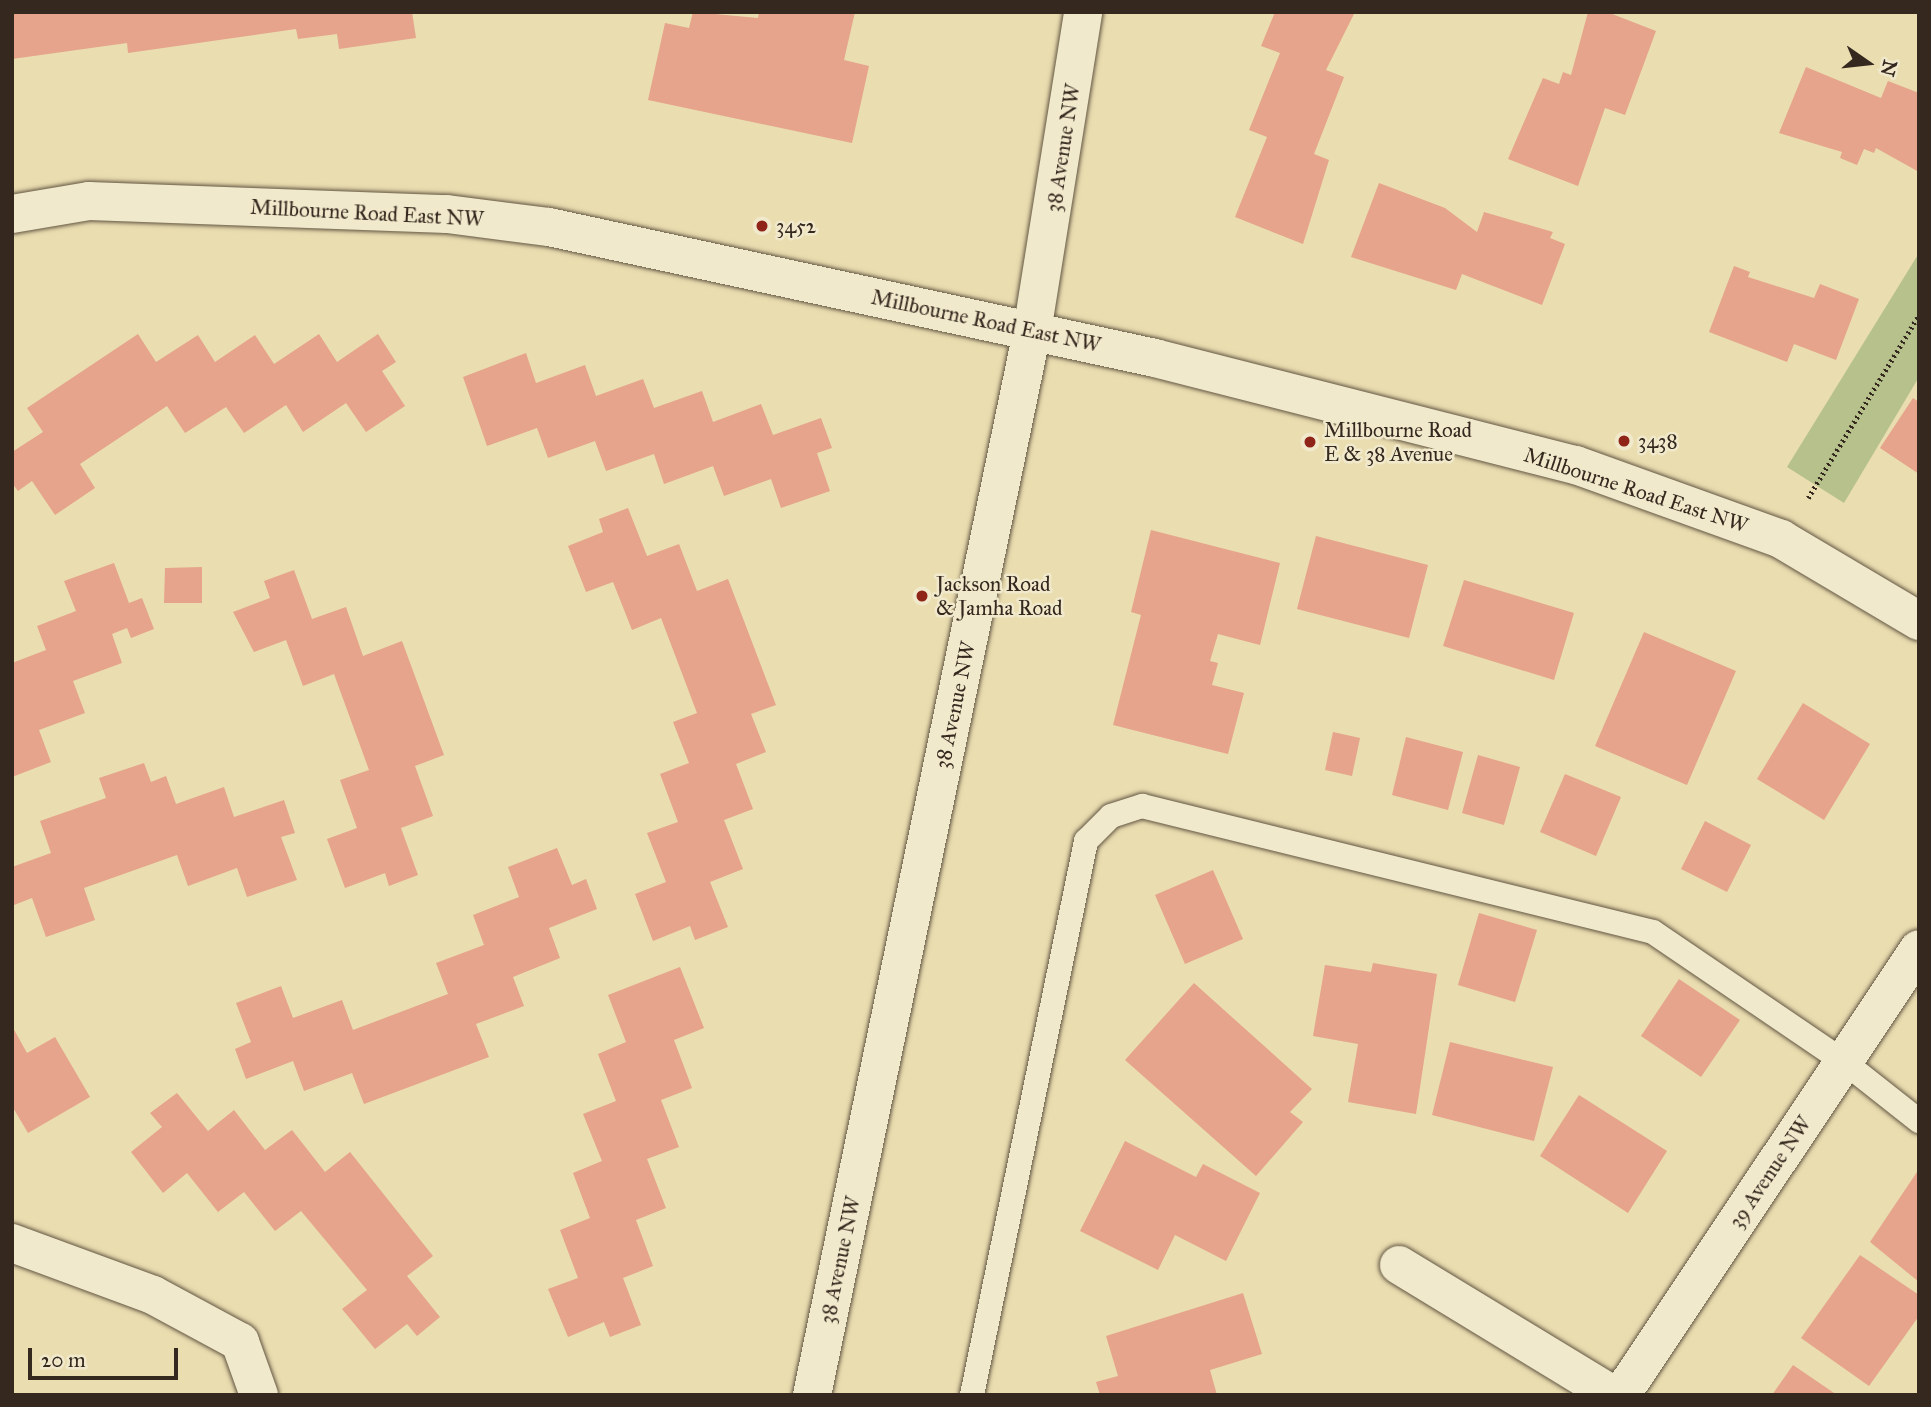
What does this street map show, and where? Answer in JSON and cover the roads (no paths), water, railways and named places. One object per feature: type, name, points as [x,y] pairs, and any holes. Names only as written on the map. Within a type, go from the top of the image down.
[{"type":"street","name":"38 Avenue NW","points":[[812,1395],[1032,332],[1083,12]]},
{"type":"street","name":"Millbourne Road East NW","points":[[12,214],[89,201],[447,214],[549,227],[1032,332],[1576,465],[1781,538],[1919,621]]},
{"type":"street","name":"39 Avenue NW","points":[[1621,1395],[1919,949]]},
{"type":"street","points":[[12,1243],[153,1295],[240,1342],[259,1395]]},
{"type":"street","points":[[1399,1265],[1614,1395]]},
{"type":"lane","points":[[972,1395],[1086,841],[1111,816],[1142,806],[1653,932],[1843,1061],[1919,1121]]},
{"type":"place","name":"3452","points":[[762,226]]},
{"type":"place","name":"3438","points":[[1624,441]]},
{"type":"place","name":"Millbourne Road E & 38 Avenue","points":[[1310,442]]},
{"type":"place","name":"Jackson Road & Jamha Road","points":[[922,596]]}]
